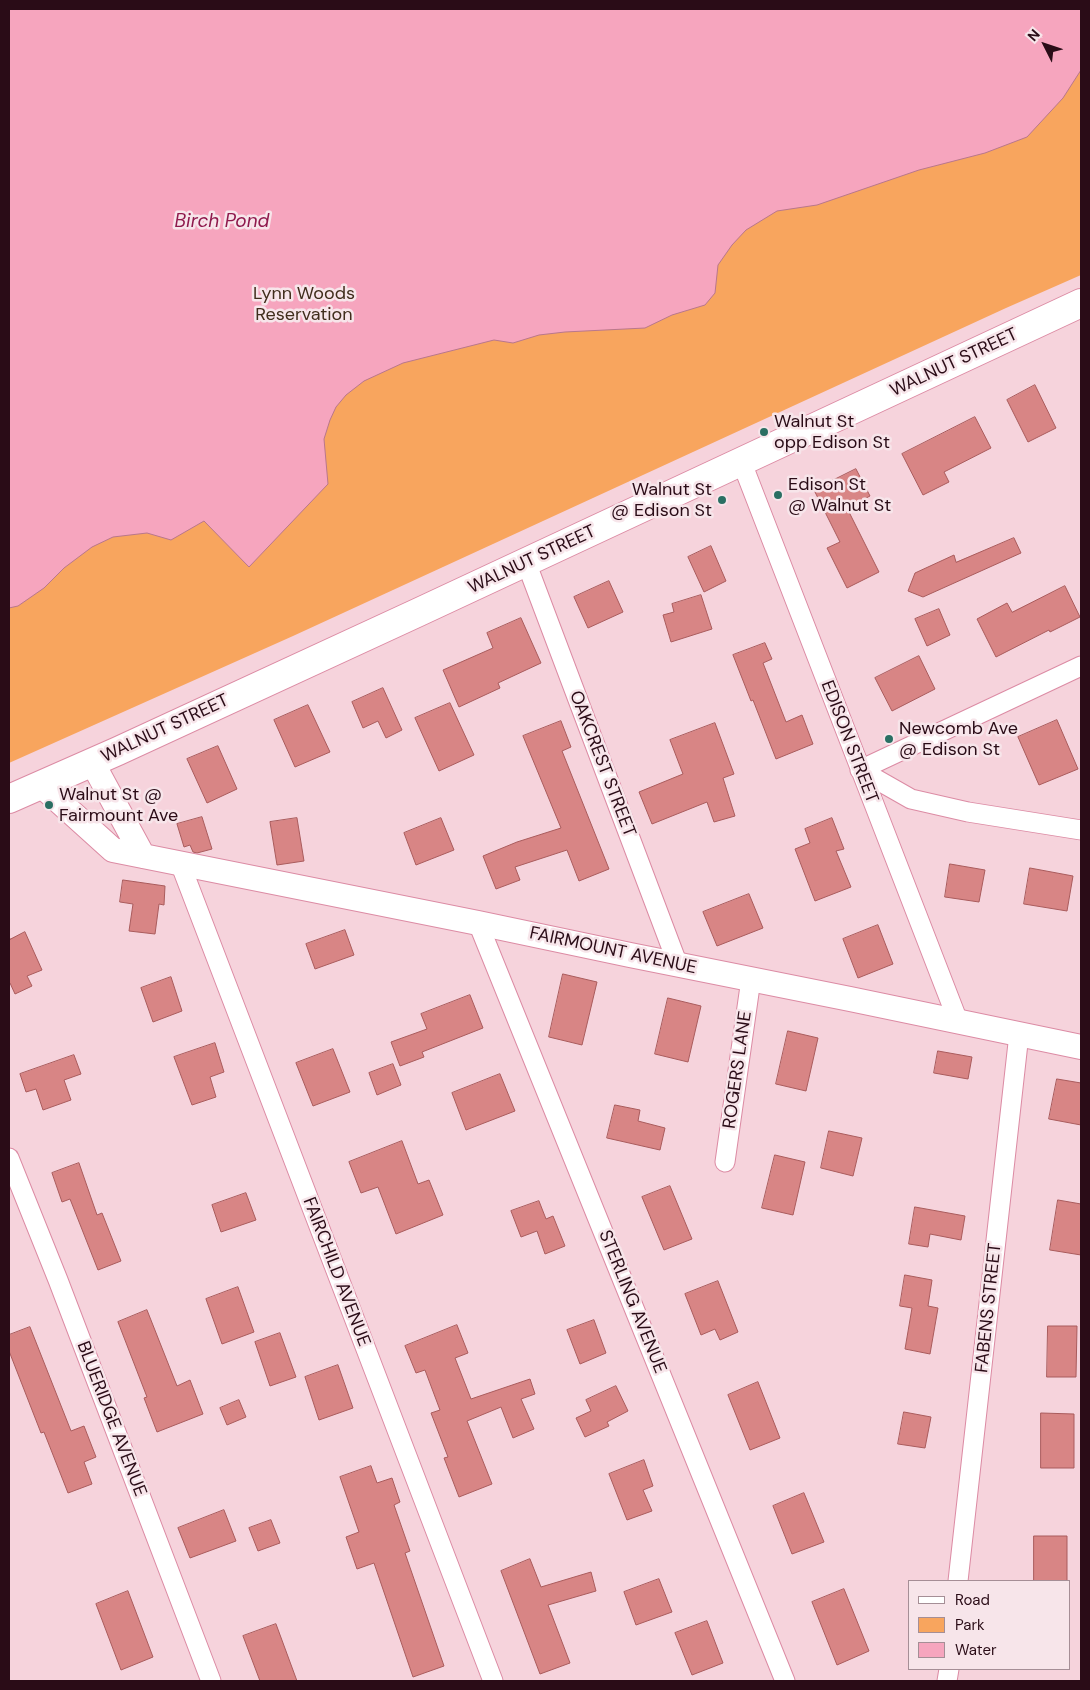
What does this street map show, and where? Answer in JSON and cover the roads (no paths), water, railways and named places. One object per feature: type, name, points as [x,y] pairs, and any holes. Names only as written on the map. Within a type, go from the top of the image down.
[{"type":"main road","name":"WALNUT STREET","points":[[9,799],[742,463],[1081,303]]},
{"type":"street","name":"EDISON STREET","points":[[742,463],[958,1021]]},
{"type":"street","name":"OAKCREST STREET","points":[[526,562],[678,965]]},
{"type":"street","points":[[860,770],[1081,666]]},
{"type":"street","points":[[92,762],[144,856]]},
{"type":"street","points":[[860,770],[911,799],[968,812],[1081,830]]},
{"type":"street","name":"FAIRMOUNT AVENUE","points":[[41,785],[113,850],[1081,1047]]},
{"type":"street","name":"FAIRCHILD AVENUE","points":[[180,863],[492,1681]]},
{"type":"street","name":"STERLING AVENUE","points":[[478,923],[785,1681]]},
{"type":"street","name":"ROGERS LANE","points":[[725,1162],[751,979]]},
{"type":"street","name":"FABENS STREET","points":[[958,1580],[1019,1034]]},
{"type":"street","name":"BLUERIDGE AVENUE","points":[[9,1158],[62,1289],[211,1681]]},
{"type":"water","name":"Birch Pond","points":[[9,9],[1081,9],[1081,70],[1063,98],[1027,137],[985,153],[919,170],[817,205],[777,211],[746,230],[732,245],[718,265],[715,293],[705,305],[672,315],[645,328],[565,332],[539,335],[513,343],[494,340],[403,363],[364,381],[346,395],[336,407],[330,420],[324,439],[328,484],[249,567],[204,521],[171,540],[147,533],[113,537],[92,547],[64,568],[44,588],[18,606],[9,608]]},
{"type":"place","name":"Walnut St opp Edison St","points":[[764,432]]},
{"type":"place","name":"Edison St @ Walnut St","points":[[778,495]]},
{"type":"place","name":"Walnut St @ Edison St","points":[[722,500]]},
{"type":"place","name":"Newcomb Ave @ Edison St","points":[[889,739]]},
{"type":"place","name":"Walnut St @ Fairmount Ave","points":[[49,805]]},
{"type":"park label","name":"Lynn Woods Reservation","points":[[304,304]]}]
